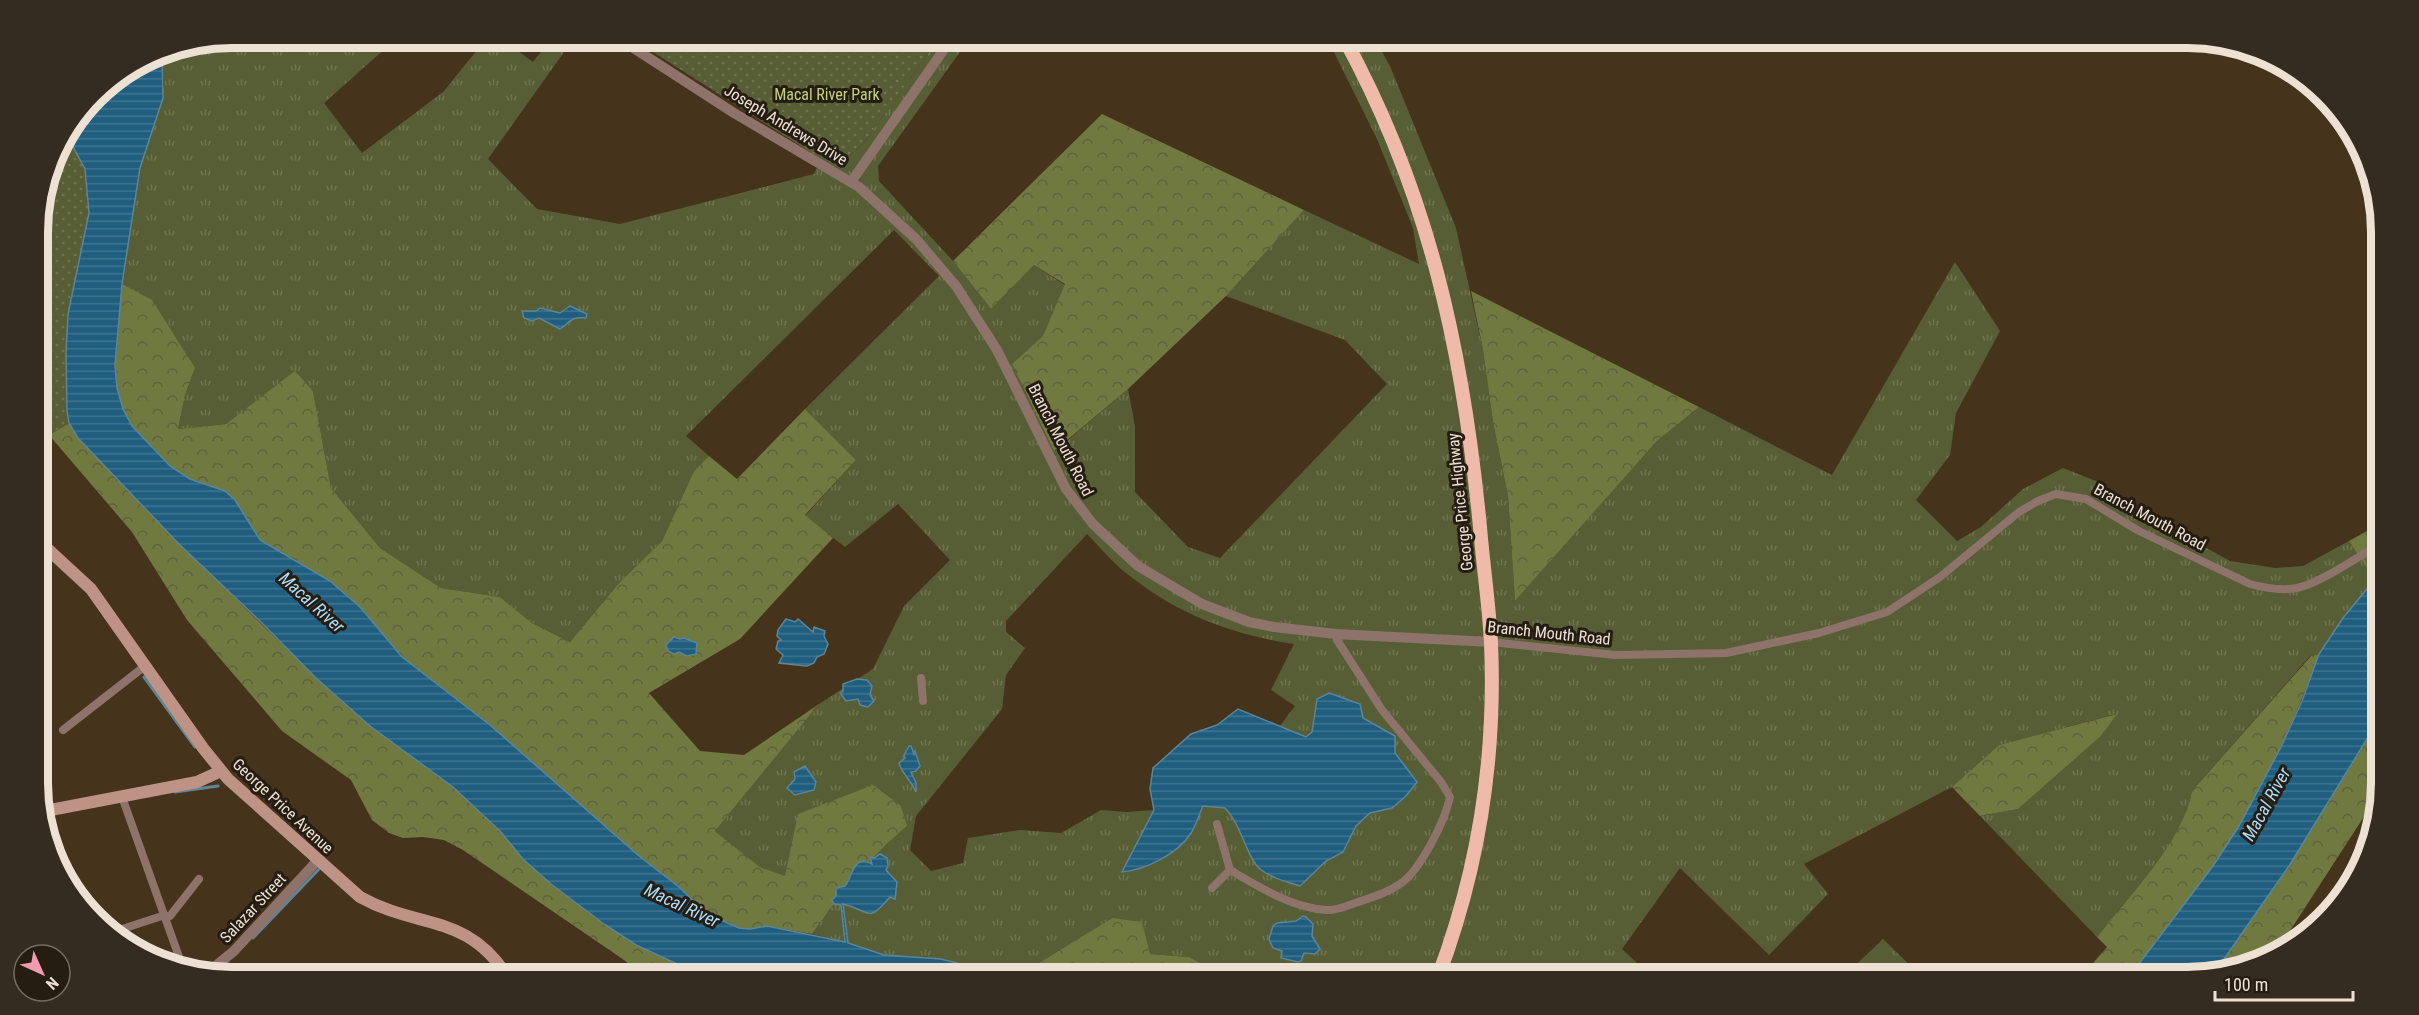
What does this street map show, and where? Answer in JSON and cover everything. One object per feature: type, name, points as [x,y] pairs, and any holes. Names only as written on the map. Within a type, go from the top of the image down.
[{"type":"highway","name":"George Price Highway","points":[[1349,48],[1390,131],[1438,270],[1458,363],[1472,454],[1491,642],[1487,768],[1479,836],[1468,884],[1441,967]]},
{"type":"main road","name":"George Price Avenue","points":[[48,549],[91,589],[218,768],[236,788],[349,889],[373,904],[454,930],[476,941],[500,967]]},
{"type":"main road","points":[[51,810],[197,782],[218,768]]},
{"type":"main road","points":[[49,801],[193,776],[218,768]]},
{"type":"street","name":"Joseph Andrews Drive","points":[[634,48],[744,119],[851,182],[945,48]]},
{"type":"street","name":"Branch Mouth Road","points":[[851,182],[876,201],[916,239],[956,286],[1011,375],[1066,489],[1078,507],[1114,546],[1159,580],[1223,613],[1274,627],[1336,634],[1491,642],[1615,655],[1726,653],[1819,633],[1887,612],[1940,577],[2019,512],[2038,501],[2056,495],[2086,499],[2139,531],[2250,584],[2268,588],[2297,588],[2351,562],[2371,549]]},
{"type":"street","points":[[1217,824],[1230,870],[1302,906],[1329,911],[1386,893],[1402,883],[1416,867],[1438,831],[1450,797],[1442,782],[1376,701],[1337,640],[1336,634]]},
{"type":"street","points":[[63,730],[145,666]]},
{"type":"street","points":[[921,678],[923,701]]},
{"type":"street","points":[[122,797],[180,959]]},
{"type":"street","name":"Salazar Street","points":[[215,966],[234,951],[318,860]]},
{"type":"street","points":[[1212,888],[1230,870]]},
{"type":"street","points":[[122,929],[170,916],[200,879]]},
{"type":"green space","points":[[232,48],[386,48],[324,103],[362,153],[443,92],[479,48],[514,48],[533,62],[544,48],[567,48],[488,159],[537,209],[620,224],[814,174],[821,159],[844,160],[863,144],[932,48],[963,48],[878,166],[879,181],[953,261],[991,309],[1034,265],[1065,285],[1043,337],[1012,364],[1055,451],[1128,389],[1135,426],[1135,492],[1188,547],[1220,558],[1387,384],[1345,340],[1226,296],[1304,210],[1419,264],[1413,228],[1377,139],[1332,48],[1380,48],[1390,66],[1456,228],[1483,350],[1493,422],[1508,496],[1515,601],[1657,441],[1699,407],[1832,475],[1955,262],[2000,331],[1956,413],[1950,455],[1916,500],[1957,541],[1981,527],[2023,489],[2063,468],[2096,481],[2172,529],[2230,561],[2275,568],[2303,566],[2349,541],[2371,574],[2371,583],[2319,654],[2310,656],[2192,791],[2187,810],[2166,848],[2139,886],[2097,937],[1980,816],[2018,809],[2101,736],[2116,714],[1999,745],[1952,787],[1804,864],[1828,894],[1769,955],[1680,868],[1622,949],[1641,967],[1208,967],[1189,957],[1150,954],[1112,918],[1032,967],[974,967],[941,959],[884,955],[812,934],[856,877],[907,826],[785,877],[760,867],[715,831],[819,704],[873,669],[904,606],[950,560],[898,504],[845,547],[805,516],[856,460],[805,409],[939,276],[894,230],[686,436],[709,456],[694,471],[662,541],[619,583],[570,642],[532,623],[500,597],[441,588],[380,548],[331,488],[313,391],[295,372],[226,424],[178,429],[185,395],[195,368],[122,284],[140,168],[147,141],[158,114],[164,85],[163,61],[184,54]],"holes":[[[1087,534],[1111,559],[1145,587],[1185,611],[1226,628],[1294,644],[1271,690],[1295,706],[1280,726],[1306,737],[1312,732],[1314,713],[1329,693],[1360,704],[1363,718],[1395,753],[1417,782],[1392,808],[1370,813],[1356,826],[1343,852],[1326,861],[1300,886],[1259,868],[1234,816],[1225,808],[1203,806],[1186,840],[1161,860],[1131,871],[1122,872],[1154,810],[1126,812],[1101,810],[1061,833],[1020,830],[968,838],[963,863],[931,871],[910,850],[916,816],[1002,709],[1006,675],[1025,648],[1006,632],[1006,621]]]},
{"type":"green space","name":"Macal River Park","points":[[647,48],[932,48],[863,144],[844,160],[821,159]]},
{"type":"green space","points":[[1102,114],[1304,210],[1226,296],[1128,389],[1054,451],[1012,364],[1043,336],[1065,284],[1034,265],[991,309],[953,261]]},
{"type":"green space","points":[[71,143],[85,169],[89,213],[68,314],[66,389],[69,423],[49,435],[48,220],[54,184]]},
{"type":"green space","points":[[122,284],[152,300],[195,368],[185,395],[178,429],[226,424],[295,371],[313,391],[331,488],[380,548],[441,588],[500,597],[532,623],[570,642],[619,583],[662,541],[694,471],[709,456],[737,479],[805,409],[856,460],[805,515],[833,538],[740,639],[649,693],[700,751],[744,755],[819,704],[715,831],[760,867],[785,876],[798,814],[873,785],[901,806],[907,826],[856,877],[812,934],[767,926],[739,928],[707,914],[679,887],[639,856],[490,725],[402,657],[360,607],[330,581],[260,540],[235,500],[225,491],[190,479],[170,466],[132,426],[123,409],[117,388],[115,365]]},
{"type":"green space","points":[[1471,291],[1699,407],[1657,441],[1515,601],[1508,496]]},
{"type":"green space","points":[[69,423],[78,438],[96,453],[143,507],[316,678],[370,726],[453,787],[500,831],[523,859],[551,884],[636,945],[684,967],[632,967],[463,850],[444,840],[423,837],[403,838],[389,833],[372,820],[351,780],[282,731],[187,620],[132,532],[49,435]]},
{"type":"green space","points":[[2371,529],[2371,574],[2349,541]]},
{"type":"green space","points":[[2319,654],[2273,764],[2229,842],[2202,881],[2137,967],[2090,967],[2107,947],[2097,937],[2139,886],[2166,848],[2187,810],[2192,791],[2311,656]]},
{"type":"green space","points":[[2117,714],[2101,736],[2018,809],[1980,816],[1952,787],[1999,745]]},
{"type":"green space","points":[[2371,732],[2371,783],[2368,813],[2286,938],[2258,953],[2221,963],[2289,866]]},
{"type":"green space","points":[[1112,918],[1142,922],[1150,954],[1189,957],[1208,967],[1032,967]]},
{"type":"green space","points":[[1883,939],[1912,967],[1854,967]]},
{"type":"green space","points":[[1755,963],[1767,967],[1751,967]]},
{"type":"water","name":"Macal River","points":[[162,62],[163,98],[140,168],[122,284],[115,365],[117,388],[123,409],[132,426],[170,466],[190,479],[225,491],[235,500],[260,540],[330,581],[360,607],[402,657],[490,725],[639,856],[679,887],[707,914],[739,928],[767,926],[845,942],[841,905],[834,904],[832,900],[836,896],[836,888],[845,886],[857,864],[866,862],[872,864],[870,857],[874,858],[880,854],[887,858],[886,870],[897,882],[895,899],[890,897],[873,913],[843,904],[848,943],[884,955],[941,959],[973,967],[684,967],[636,945],[551,884],[523,859],[500,831],[453,787],[370,726],[316,678],[180,545],[78,438],[69,423],[66,353],[68,314],[89,213],[85,169],[71,143],[86,120],[111,94],[130,79]]},
{"type":"water","points":[[570,306],[587,314],[586,318],[574,319],[560,329],[539,318],[532,321],[524,318],[522,311],[536,311],[540,308],[560,313]]},
{"type":"water","name":"Macal River","points":[[2371,584],[2371,732],[2289,866],[2221,963],[2199,967],[2137,967],[2213,866],[2239,826],[2281,747],[2302,701],[2319,654],[2343,618]]},
{"type":"water","points":[[786,619],[795,622],[798,619],[813,632],[814,627],[825,631],[824,636],[828,644],[824,654],[817,657],[814,663],[807,666],[779,663],[783,655],[776,649],[778,641],[781,640],[777,636],[778,630]]},
{"type":"water","points":[[674,637],[697,643],[696,654],[687,656],[679,652],[674,654],[668,651],[666,645]]},
{"type":"water","points":[[857,679],[867,680],[872,686],[870,695],[874,701],[868,707],[860,705],[858,699],[846,701],[840,693],[843,691],[843,684]]},
{"type":"water","points":[[1329,693],[1360,704],[1363,718],[1395,736],[1395,753],[1417,782],[1392,808],[1370,813],[1356,826],[1343,852],[1326,861],[1300,886],[1274,877],[1255,864],[1231,815],[1225,808],[1203,806],[1191,833],[1178,848],[1151,864],[1122,872],[1154,810],[1150,789],[1153,768],[1191,734],[1217,725],[1238,709],[1306,737],[1312,732],[1317,699]]},
{"type":"water","points":[[909,746],[914,754],[915,751],[920,766],[916,771],[911,772],[916,783],[916,792],[899,763],[905,758],[904,755]]},
{"type":"water","points":[[805,766],[816,782],[814,790],[795,795],[787,788],[795,779],[794,772]]},
{"type":"water","points":[[1303,916],[1313,924],[1312,936],[1320,949],[1315,954],[1304,953],[1301,961],[1298,962],[1281,958],[1282,951],[1273,948],[1269,939],[1273,926],[1277,923],[1296,921]]},
{"type":"waterway","points":[[144,677],[195,747]]},
{"type":"waterway","points":[[175,792],[218,786]]},
{"type":"waterway","points":[[253,938],[320,868]]}]
